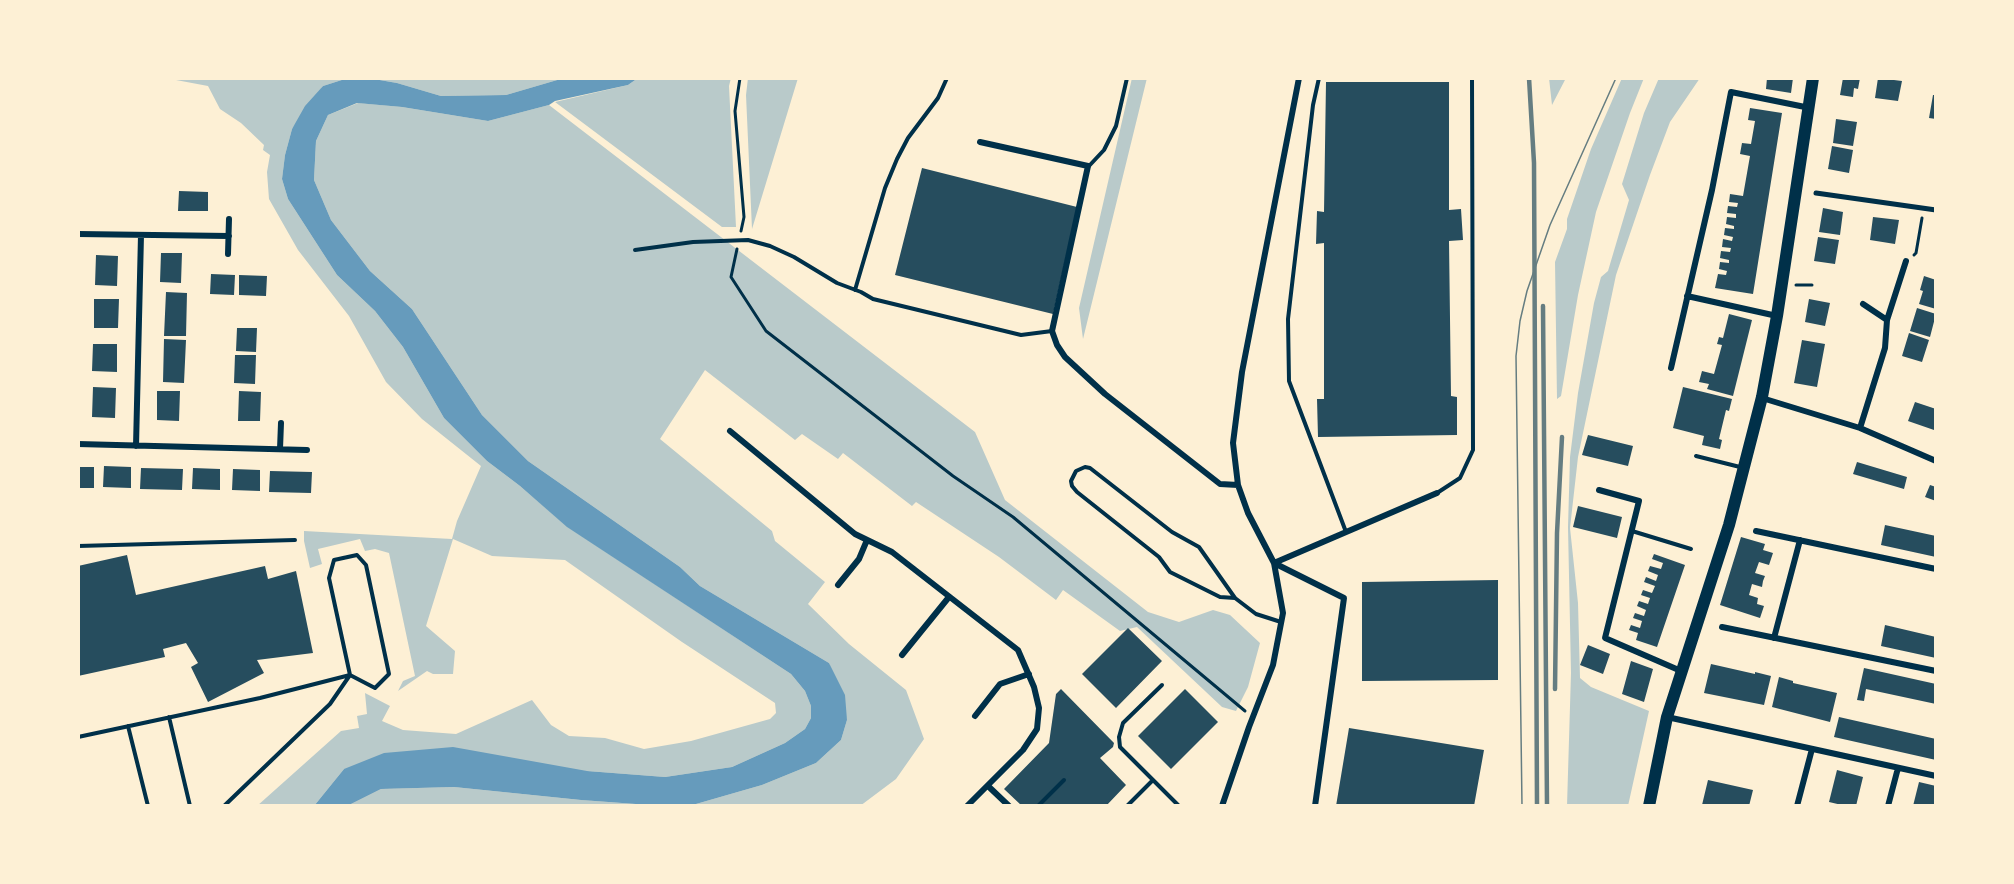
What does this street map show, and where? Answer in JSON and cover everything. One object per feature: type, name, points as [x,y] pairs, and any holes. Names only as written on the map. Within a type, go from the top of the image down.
[{"type":"main road","points":[[1649,806],[1667,717],[1729,525],[1762,398],[1777,316],[1813,78]]},
{"type":"street","points":[[1222,806],[1273,665],[1283,613],[1274,563],[1248,513],[1238,484],[1233,442],[1242,372],[1299,78]]},
{"type":"street","points":[[1671,368],[1712,190],[1731,92],[1810,108]]},
{"type":"street","points":[[980,142],[1088,166],[1052,331],[1065,357],[1105,394],[1220,484],[1238,484]]},
{"type":"street","points":[[1816,193],[1936,210]]},
{"type":"street","points":[[228,254],[229,219]]},
{"type":"street","points":[[78,234],[229,236]]},
{"type":"street","points":[[136,446],[141,235]]},
{"type":"street","points":[[1860,428],[1885,348],[1887,320],[1906,261]]},
{"type":"street","points":[[1687,296],[1777,316]]},
{"type":"street","points":[[1863,304],[1887,320]]},
{"type":"street","points":[[1762,398],[1860,428],[1936,461]]},
{"type":"street","points":[[280,449],[281,423]]},
{"type":"street","points":[[730,431],[855,534],[892,552],[1018,650],[1034,687],[1039,708],[1037,729],[1023,750],[967,806]]},
{"type":"street","points":[[78,444],[307,450]]},
{"type":"street","points":[[1599,490],[1639,501],[1605,638],[1681,671]]},
{"type":"street","points":[[1274,563],[1437,493]]},
{"type":"street","points":[[1756,531],[1936,569]]},
{"type":"street","points":[[838,585],[859,559],[867,540]]},
{"type":"street","points":[[1774,639],[1800,540]]},
{"type":"street","points":[[1274,563],[1344,598],[1315,806]]},
{"type":"street","points":[[902,655],[949,597]]},
{"type":"street","points":[[1722,627],[1936,671]]},
{"type":"street","points":[[975,716],[1000,684],[1029,674]]},
{"type":"street","points":[[1667,717],[1936,776]]},
{"type":"street","points":[[1797,806],[1812,749]]},
{"type":"street","points":[[1888,806],[1898,768]]},
{"type":"street","points":[[988,786],[1009,806]]},
{"type":"lane","points":[[855,290],[885,188],[897,159],[908,138],[938,98],[947,78]]},
{"type":"lane","points":[[1088,166],[1104,150],[1116,126],[1127,78]]},
{"type":"lane","points":[[1319,78],[1313,105],[1288,319],[1289,381],[1346,532]]},
{"type":"lane","points":[[1437,493],[1460,478],[1473,450],[1472,78]]},
{"type":"lane","points":[[635,250],[693,242],[748,240],[770,246],[794,257],[837,283],[873,299],[1021,335],[1052,331]]},
{"type":"lane","points":[[1696,456],[1744,468]]},
{"type":"lane","points":[[1235,598],[1220,597],[1170,572],[1159,557],[1077,492],[1071,481],[1076,471],[1085,467],[1090,468],[1172,532],[1199,547],[1235,598],[1256,614],[1281,622]]},
{"type":"lane","points":[[1632,531],[1691,549]]},
{"type":"lane","points":[[78,546],[295,540]]},
{"type":"lane","points":[[78,737],[260,698],[350,675],[375,688],[389,674],[366,565],[357,555],[334,560],[329,578],[350,675],[330,704],[224,806]]},
{"type":"lane","points":[[1162,685],[1123,723],[1119,737],[1120,747],[1179,806]]},
{"type":"lane","points":[[169,717],[190,806]]},
{"type":"lane","points":[[128,726],[148,806]]},
{"type":"lane","points":[[1038,806],[1064,780]]},
{"type":"lane","points":[[1127,806],[1153,780]]},
{"type":"path","points":[[740,78],[735,111],[744,217],[731,277],[766,331],[953,476],[1012,517],[1252,718]]},
{"type":"path","points":[[1906,261],[1916,253],[1924,207]]},
{"type":"shaded area","points":[[178,78],[348,78],[323,86],[292,129],[282,179],[288,199],[337,275],[375,311],[403,347],[444,418],[487,461],[568,527],[791,674],[805,691],[811,706],[811,718],[805,729],[785,743],[732,767],[665,777],[587,771],[344,769],[314,806],[257,806],[341,731],[359,728],[357,716],[367,714],[365,693],[390,706],[382,721],[403,730],[456,734],[532,700],[551,725],[569,736],[605,738],[644,749],[691,741],[770,719],[776,713],[775,703],[682,642],[565,560],[492,556],[453,539],[426,626],[455,651],[453,674],[433,674],[427,671],[398,691],[403,681],[415,676],[389,553],[375,549],[365,551],[360,539],[318,549],[322,564],[310,568],[304,531],[452,539],[457,521],[481,466],[422,419],[386,382],[349,316],[298,250],[269,199],[267,172],[270,155],[263,150],[264,145],[241,123],[220,109],[208,86],[176,80]]},
{"type":"shaded area","points":[[368,78],[564,78],[506,95],[441,96],[397,83]]},
{"type":"shaded area","points":[[638,78],[731,78],[729,86],[736,227],[722,227],[555,102],[628,85]]},
{"type":"shaded area","points":[[748,78],[798,78],[752,229],[746,95]]},
{"type":"shaded area","points":[[1132,78],[1147,78],[1083,339],[1079,308]]},
{"type":"shaded area","points":[[1549,78],[1566,78],[1552,105]]},
{"type":"shaded area","points":[[1622,78],[1644,78],[1596,212],[1578,295],[1561,396],[1557,399],[1555,262],[1591,149]]},
{"type":"shaded area","points":[[1659,78],[1700,78],[1670,122],[1616,275],[1578,457],[1570,528],[1578,603],[1580,678],[1591,687],[1649,711],[1628,806],[1567,806],[1571,673],[1568,527],[1570,457],[1578,393],[1594,303],[1601,277],[1608,271],[1629,200],[1622,184],[1644,113]]},
{"type":"shaded area","points":[[358,103],[402,107],[488,121],[549,105],[975,432],[1005,500],[1148,612],[1179,622],[1213,610],[1230,615],[1260,643],[1248,687],[1236,711],[1222,707],[1137,627],[1120,631],[1063,590],[1056,600],[999,557],[916,502],[912,506],[843,453],[838,459],[802,434],[795,440],[705,370],[660,439],[772,531],[775,541],[825,582],[808,604],[849,644],[906,690],[924,739],[896,779],[860,806],[689,806],[762,785],[816,763],[841,740],[847,720],[829,663],[700,586],[680,567],[528,461],[482,415],[412,309],[370,271],[331,220],[314,180],[316,141],[328,115]]},
{"type":"shaded area","points":[[454,787],[663,806],[347,806],[381,789]]},
{"type":"water","points":[[348,78],[368,78],[397,83],[441,96],[506,95],[564,78],[638,78],[628,85],[555,101],[549,105],[488,121],[402,107],[357,103],[328,115],[316,141],[314,180],[331,220],[370,271],[412,309],[482,415],[528,461],[680,567],[700,586],[829,663],[845,695],[847,720],[841,740],[816,763],[762,785],[689,806],[581,800],[454,787],[381,789],[347,806],[314,806],[344,769],[384,753],[453,747],[587,771],[665,777],[732,767],[785,743],[805,729],[811,718],[811,706],[805,691],[791,674],[567,527],[487,461],[444,418],[403,347],[375,311],[337,275],[288,199],[282,179],[292,129],[305,106],[323,86]]},
{"type":"building","points":[[1767,78],[1793,78],[1791,93],[1766,89]]},
{"type":"building","points":[[1843,78],[1860,78],[1858,89],[1854,88],[1853,97],[1840,95]]},
{"type":"building","points":[[1878,78],[1902,81],[1898,101],[1875,98]]},
{"type":"building","points":[[1326,82],[1449,82],[1449,210],[1461,209],[1463,240],[1449,241],[1451,396],[1457,397],[1457,435],[1318,437],[1317,399],[1324,399],[1324,243],[1316,244],[1317,211],[1324,212]]},
{"type":"building","points":[[1933,95],[1936,95],[1936,119],[1929,118]]},
{"type":"building","points":[[1750,108],[1782,113],[1753,294],[1715,288],[1718,274],[1726,275],[1727,271],[1719,269],[1720,262],[1729,263],[1729,260],[1720,258],[1721,251],[1730,252],[1731,248],[1722,247],[1723,239],[1732,241],[1733,237],[1724,235],[1725,228],[1734,229],[1734,226],[1726,224],[1727,217],[1736,218],[1736,214],[1727,213],[1728,206],[1737,207],[1738,203],[1729,202],[1730,194],[1743,196],[1750,156],[1740,154],[1742,143],[1751,144],[1755,121],[1748,120]]},
{"type":"building","points":[[1836,119],[1857,122],[1853,146],[1833,143]]},
{"type":"building","points":[[1832,146],[1853,150],[1849,173],[1828,169]]},
{"type":"building","points":[[922,168],[1077,207],[1053,314],[895,275]]},
{"type":"building","points":[[179,191],[208,192],[208,211],[178,211]]},
{"type":"building","points":[[1823,208],[1843,212],[1840,235],[1819,232]]},
{"type":"building","points":[[1873,217],[1899,220],[1895,244],[1870,240]]},
{"type":"building","points":[[1818,237],[1839,240],[1835,264],[1814,261]]},
{"type":"building","points":[[161,253],[182,253],[181,283],[160,282]]},
{"type":"building","points":[[96,255],[118,256],[117,286],[95,285]]},
{"type":"building","points":[[211,274],[235,275],[234,295],[210,294]]},
{"type":"building","points":[[239,275],[267,276],[266,296],[239,295]]},
{"type":"building","points":[[1924,276],[1936,280],[1936,309],[1919,304]]},
{"type":"building","points":[[166,292],[187,293],[186,336],[164,336]]},
{"type":"building","points":[[94,299],[119,299],[118,328],[94,328]]},
{"type":"building","points":[[1809,299],[1830,303],[1825,326],[1805,322]]},
{"type":"building","points":[[1917,308],[1936,314],[1930,337],[1910,331]]},
{"type":"building","points":[[1729,314],[1752,320],[1733,396],[1707,389],[1709,384],[1699,382],[1702,371],[1714,374],[1722,345],[1717,344],[1719,337],[1723,338]]},
{"type":"building","points":[[237,328],[257,328],[256,352],[236,351]]},
{"type":"building","points":[[1909,333],[1929,340],[1922,362],[1902,356]]},
{"type":"building","points":[[164,339],[186,340],[184,383],[163,382]]},
{"type":"building","points":[[1802,340],[1825,344],[1817,387],[1794,383]]},
{"type":"building","points":[[93,344],[117,344],[117,372],[92,371]]},
{"type":"building","points":[[235,355],[256,355],[255,384],[234,383]]},
{"type":"building","points":[[93,387],[116,388],[115,418],[92,417]]},
{"type":"building","points":[[1683,387],[1732,399],[1729,411],[1726,410],[1719,439],[1722,440],[1720,449],[1702,445],[1704,436],[1673,428]]},
{"type":"building","points":[[157,391],[180,391],[179,421],[157,420]]},
{"type":"building","points":[[239,391],[261,392],[260,421],[238,421]]},
{"type":"building","points":[[1915,402],[1936,409],[1934,430],[1908,421]]},
{"type":"building","points":[[1588,435],[1633,446],[1628,466],[1582,455]]},
{"type":"building","points":[[1857,462],[1907,477],[1904,489],[1853,474]]},
{"type":"building","points":[[104,466],[131,467],[131,488],[103,487]]},
{"type":"building","points":[[78,467],[94,467],[94,488],[78,488]]},
{"type":"building","points":[[141,468],[183,469],[182,490],[140,489]]},
{"type":"building","points":[[193,468],[220,469],[220,490],[192,489]]},
{"type":"building","points":[[233,469],[260,470],[260,491],[232,490]]},
{"type":"building","points":[[270,471],[312,472],[311,493],[269,492]]},
{"type":"building","points":[[1930,485],[1936,487],[1936,501],[1925,497]]},
{"type":"building","points":[[1578,506],[1622,517],[1617,538],[1573,527]]},
{"type":"building","points":[[1885,525],[1936,536],[1936,557],[1881,545]]},
{"type":"building","points":[[1741,537],[1765,544],[1763,550],[1773,553],[1769,565],[1759,562],[1755,573],[1765,576],[1762,587],[1752,584],[1749,595],[1758,598],[1757,604],[1764,606],[1760,618],[1720,605]]},
{"type":"building","points":[[1654,554],[1685,565],[1657,647],[1636,640],[1638,633],[1629,630],[1631,625],[1640,628],[1642,621],[1633,618],[1635,613],[1644,616],[1646,610],[1637,606],[1639,601],[1648,604],[1650,598],[1641,595],[1643,590],[1652,593],[1655,586],[1644,582],[1646,577],[1656,581],[1658,575],[1648,571],[1650,566],[1661,569],[1663,563],[1652,559]]},
{"type":"building","points":[[127,555],[136,595],[265,566],[268,579],[296,571],[313,653],[257,660],[264,673],[208,702],[191,667],[198,663],[186,643],[163,649],[165,657],[78,676],[78,566]]},
{"type":"building","points":[[1498,580],[1498,680],[1362,681],[1362,582]]},
{"type":"building","points":[[1885,625],[1936,637],[1936,658],[1881,646]]},
{"type":"building","points":[[1128,628],[1162,661],[1116,708],[1082,674]]},
{"type":"building","points":[[1588,645],[1610,654],[1603,674],[1580,665]]},
{"type":"building","points":[[1631,661],[1653,669],[1644,702],[1622,694]]},
{"type":"building","points":[[1711,664],[1771,676],[1764,705],[1704,693]]},
{"type":"building","points":[[1864,668],[1936,684],[1936,704],[1866,689],[1864,701],[1857,700]]},
{"type":"building","points":[[1779,677],[1793,681],[1793,683],[1837,693],[1830,722],[1772,707]]},
{"type":"building","points":[[1061,689],[1114,743],[1113,747],[1100,758],[1126,785],[1106,806],[1022,806],[1004,789],[1049,743],[1056,694]]},
{"type":"building","points":[[1185,689],[1218,722],[1171,769],[1138,736]]},
{"type":"building","points":[[1839,717],[1936,739],[1936,760],[1834,737]]},
{"type":"building","points":[[1349,728],[1484,750],[1474,806],[1336,806]]},
{"type":"building","points":[[1837,770],[1863,777],[1856,806],[1829,802]]},
{"type":"building","points":[[1708,780],[1753,790],[1749,806],[1702,805]]},
{"type":"building","points":[[1919,782],[1936,786],[1936,806],[1913,806]]},
{"type":"tram line","points":[[1522,806],[1516,356],[1520,321],[1527,291],[1550,225],[1616,78]]},
{"type":"railway","points":[[1529,78],[1534,163],[1537,806]]},
{"type":"railway","points":[[1543,306],[1547,806]]},
{"type":"railway","points":[[1555,689],[1557,533],[1562,437]]}]
